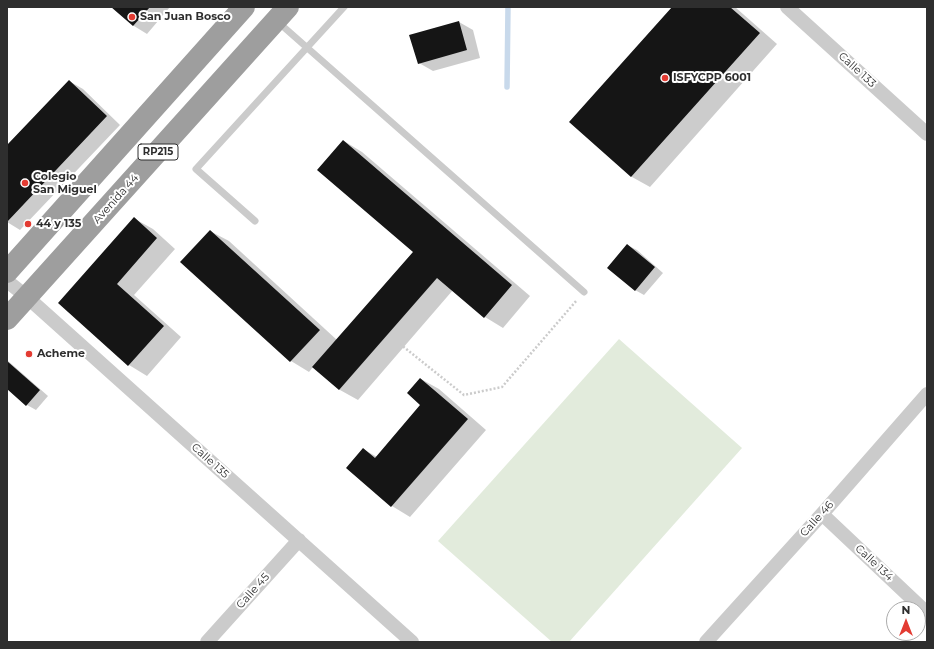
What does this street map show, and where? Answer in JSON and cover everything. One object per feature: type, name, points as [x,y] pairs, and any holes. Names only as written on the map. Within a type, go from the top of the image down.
[{"type":"highway","name":"RP215","points":[[7,272],[244,7]]},
{"type":"highway","name":"Avenida 44","points":[[7,319],[282,14]]},
{"type":"street","name":"Calle 133","points":[[787,7],[927,134]]},
{"type":"street","name":"Calle 135","points":[[7,281],[412,642]]},
{"type":"street","name":"Calle 46","points":[[706,642],[822,514],[927,394]]},
{"type":"street","name":"Calle 134","points":[[822,514],[927,613]]},
{"type":"street","name":"Calle 45","points":[[207,642],[299,540]]},
{"type":"lane","points":[[255,221],[196,168],[344,7]]},
{"type":"lane","points":[[282,14],[306,47],[584,292]]},
{"type":"path","points":[[400,344],[464,395],[502,387],[584,292]]},
{"type":"green space","points":[[619,339],[742,448],[569,642],[552,642],[438,541]]},
{"type":"building","name":"San Juan Bosco","points":[[111,7],[150,7],[133,26]]},
{"type":"building","name":"ISFYCPP 6001","points":[[672,7],[730,7],[760,33],[631,177],[569,122]]},
{"type":"building","points":[[459,21],[467,50],[418,64],[409,35]]},
{"type":"building","name":"Colegio San Miguel","points":[[69,80],[107,116],[7,222],[7,145]]},
{"type":"building","points":[[343,140],[512,285],[484,318],[437,278],[339,390],[312,367],[413,252],[317,170]]},
{"type":"building","points":[[134,217],[157,238],[117,284],[164,326],[128,366],[58,303]]},
{"type":"building","points":[[210,230],[320,330],[290,362],[180,262]]},
{"type":"building","points":[[627,244],[655,267],[635,291],[607,268]]},
{"type":"building","points":[[7,361],[40,390],[26,406],[7,389]]},
{"type":"building","points":[[420,378],[468,419],[391,507],[346,468],[363,448],[375,458],[420,405],[407,393]]},
{"type":"waterway","points":[[507,87],[508,7]]},
{"type":"place","name":"San Juan Bosco","points":[[132,17]]},
{"type":"place","name":"ISFYCPP 6001","points":[[665,78]]},
{"type":"place","name":"Colegio San Miguel","points":[[25,183]]},
{"type":"place","name":"44 y 135","points":[[28,224]]},
{"type":"place","name":"Acheme","points":[[29,354]]}]
